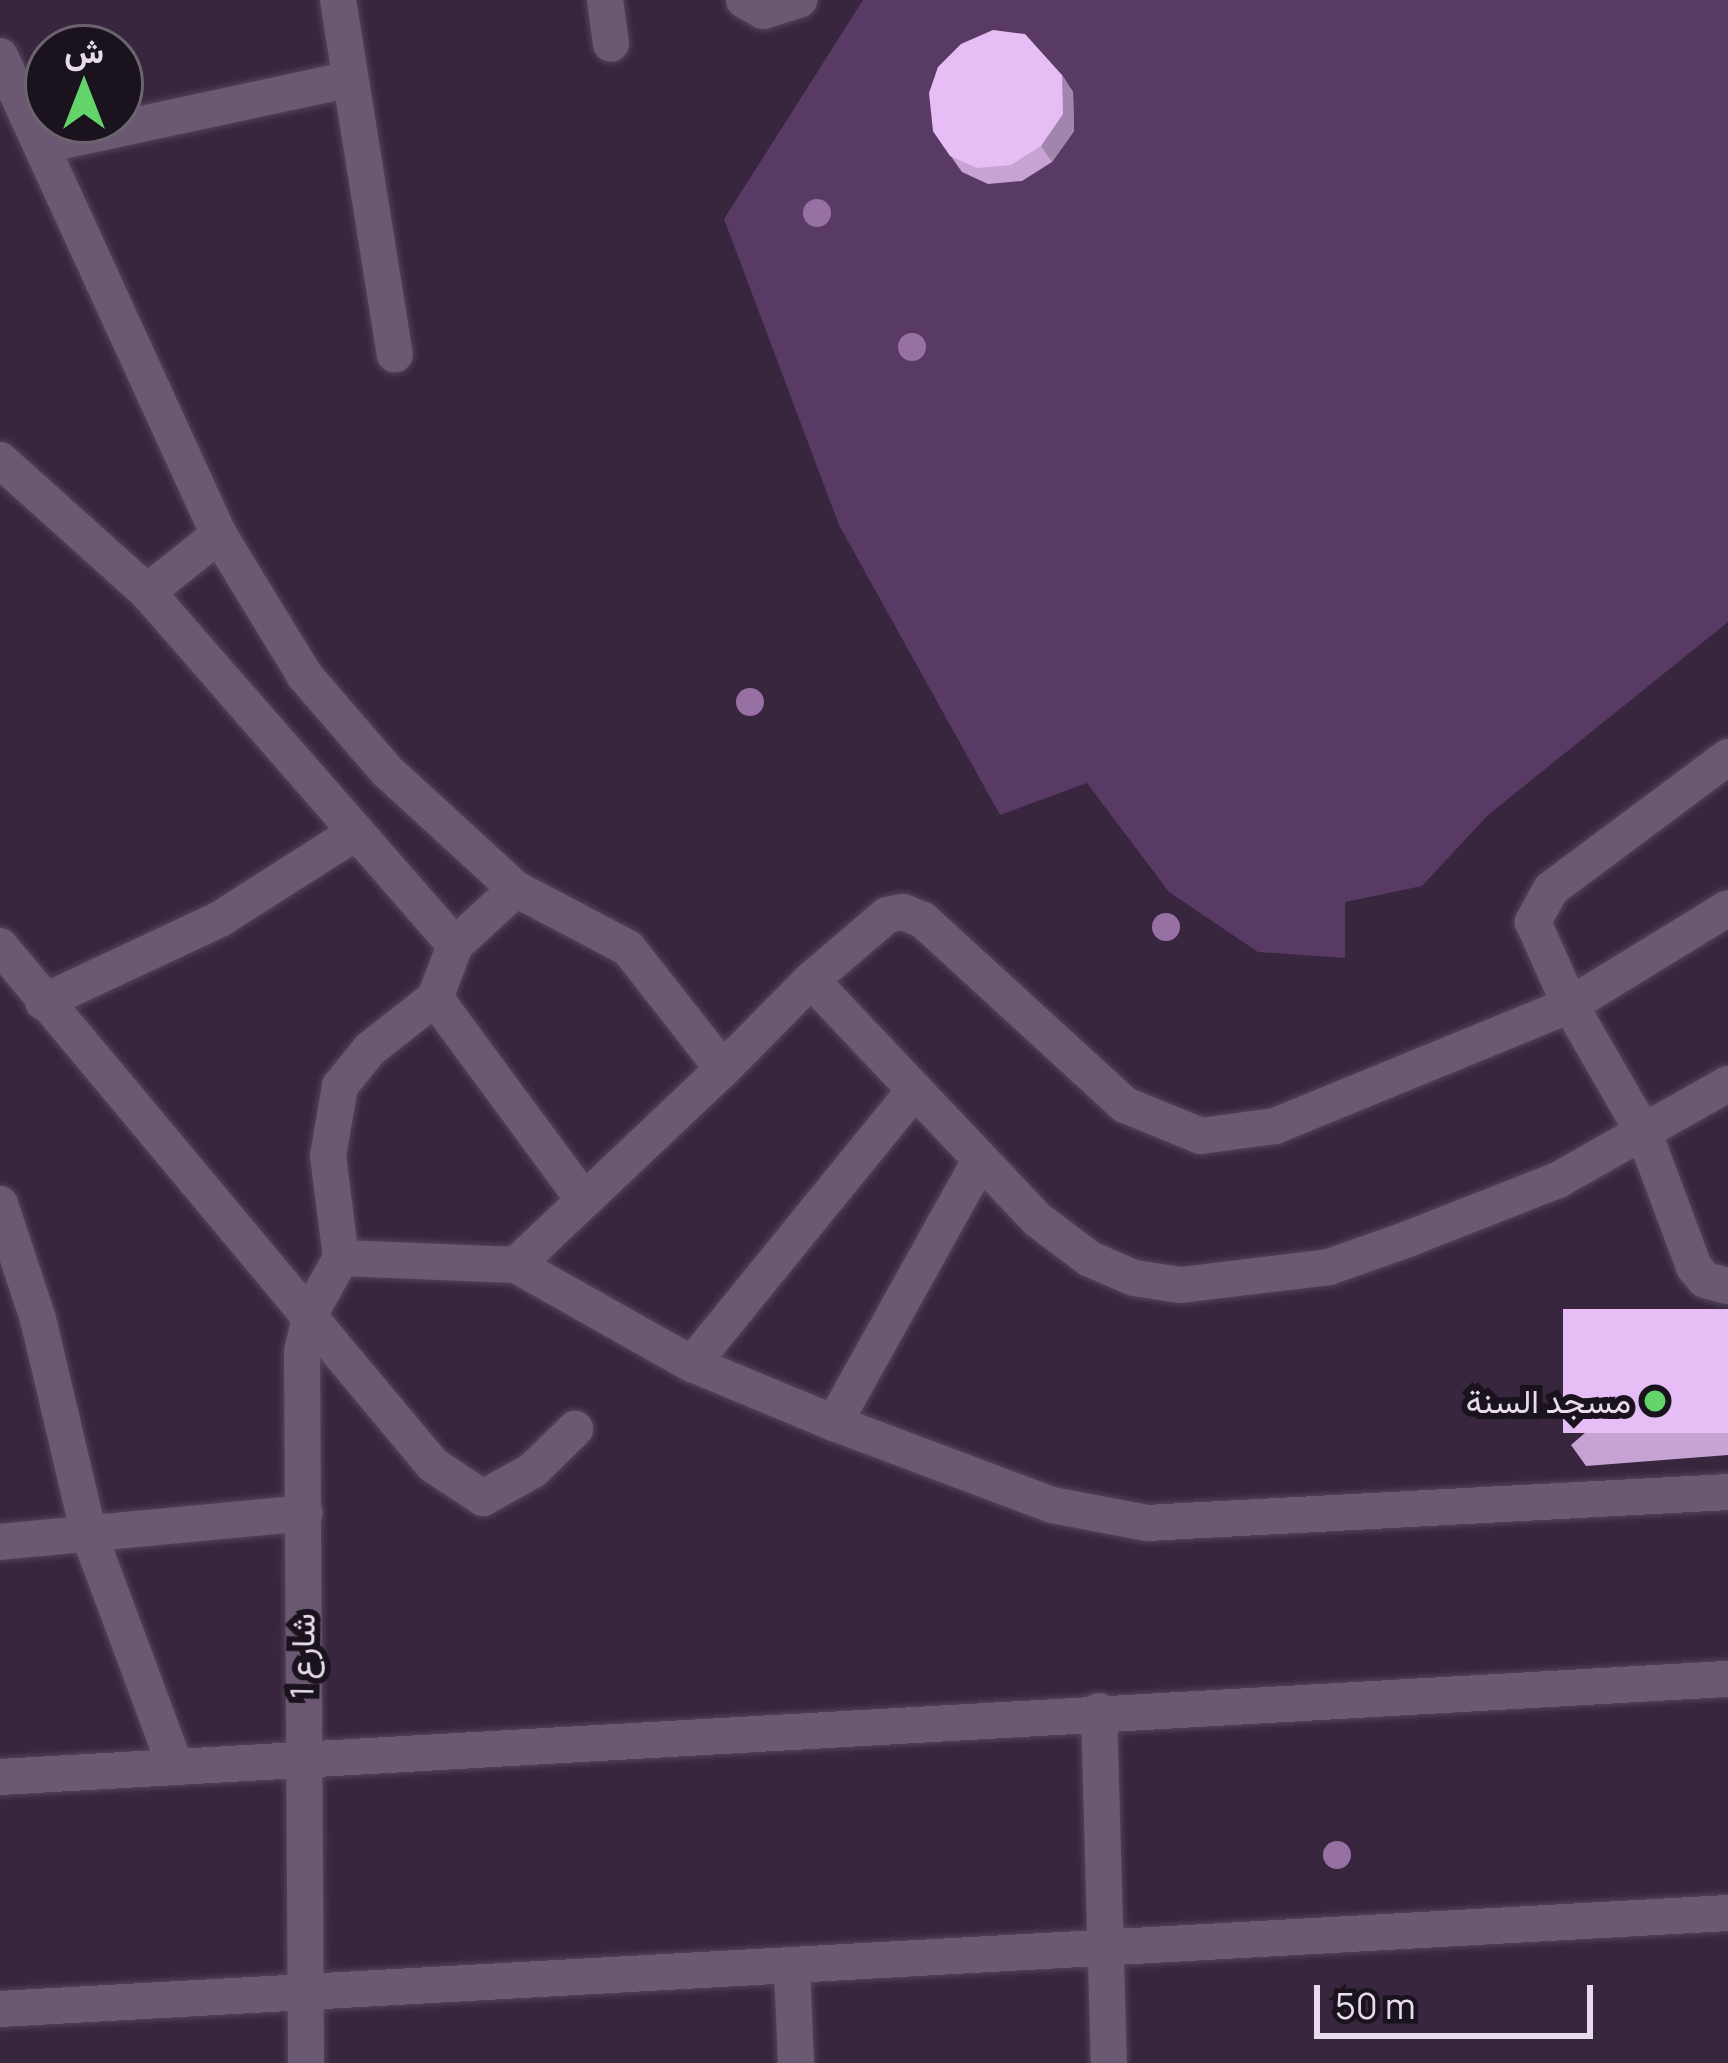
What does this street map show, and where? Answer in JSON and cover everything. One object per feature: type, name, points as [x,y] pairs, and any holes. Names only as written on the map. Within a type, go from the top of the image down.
[{"type":"street","points":[[338,0],[346,80],[395,354]]},
{"type":"street","points":[[604,0],[611,44]]},
{"type":"street","points":[[743,0],[763,11],[799,0]]},
{"type":"street","points":[[0,56],[219,535],[305,676],[387,771],[515,889],[628,948],[723,1069]]},
{"type":"street","points":[[44,145],[346,80]]},
{"type":"street","points":[[0,460],[147,592],[352,835],[455,945]]},
{"type":"street","points":[[147,592],[219,535]]},
{"type":"street","points":[[1728,757],[1537,906],[1536,937],[1644,1132],[1694,1267],[1705,1280],[1728,1286]]},
{"type":"street","points":[[43,1002],[220,919],[352,835]]},
{"type":"street","points":[[515,889],[455,945],[435,998],[370,1049],[340,1086],[328,1156],[340,1258],[515,1265],[692,1364],[834,1423],[1052,1505],[1147,1523],[1728,1492]]},
{"type":"street","points":[[515,1265],[811,980],[886,915],[903,912],[923,920],[1125,1105],[1201,1136],[1276,1126],[1570,1005],[1728,908]]},
{"type":"street","points":[[0,946],[311,1312],[433,1465],[463,1490],[483,1498],[505,1491],[575,1429]]},
{"type":"street","points":[[811,980],[979,1162],[1090,1259],[1134,1279],[1248,1283],[1329,1267],[1558,1180],[1728,1084]]},
{"type":"street","points":[[435,998],[584,1200]]},
{"type":"street","points":[[692,1364],[915,1090]]},
{"type":"street","points":[[834,1423],[979,1162]]},
{"type":"street","points":[[0,1204],[38,1319],[89,1534],[175,1765]]},
{"type":"street","name":"شارع 1","points":[[304,2030],[302,1352],[311,1312],[340,1258]]},
{"type":"street","points":[[0,1542],[305,1513]]},
{"type":"street","points":[[0,1777],[1099,1711],[1728,1679]]},
{"type":"street","points":[[1099,1711],[1109,2063]]},
{"type":"street","points":[[0,2009],[304,2030],[792,1967],[1728,1913]]},
{"type":"street","points":[[792,1967],[796,2063]]},
{"type":"street","points":[[304,2030],[338,2063]]},
{"type":"shaded area","points":[[863,0],[1728,0],[1728,622],[1488,815],[1422,886],[1345,902],[1345,958],[1258,952],[1169,892],[1087,783],[1000,815],[839,525],[724,219]]},
{"type":"building","points":[[993,30],[1025,34],[1062,75],[1063,114],[1041,146],[1011,165],[977,168],[950,156],[933,131],[929,93],[938,67],[961,44]]},
{"type":"building","name":"مسجد السنة","points":[[1563,1309],[1728,1309],[1728,1433],[1563,1433]]},
{"type":"place","name":"مسجد السنة","points":[[1655,1401]]}]
